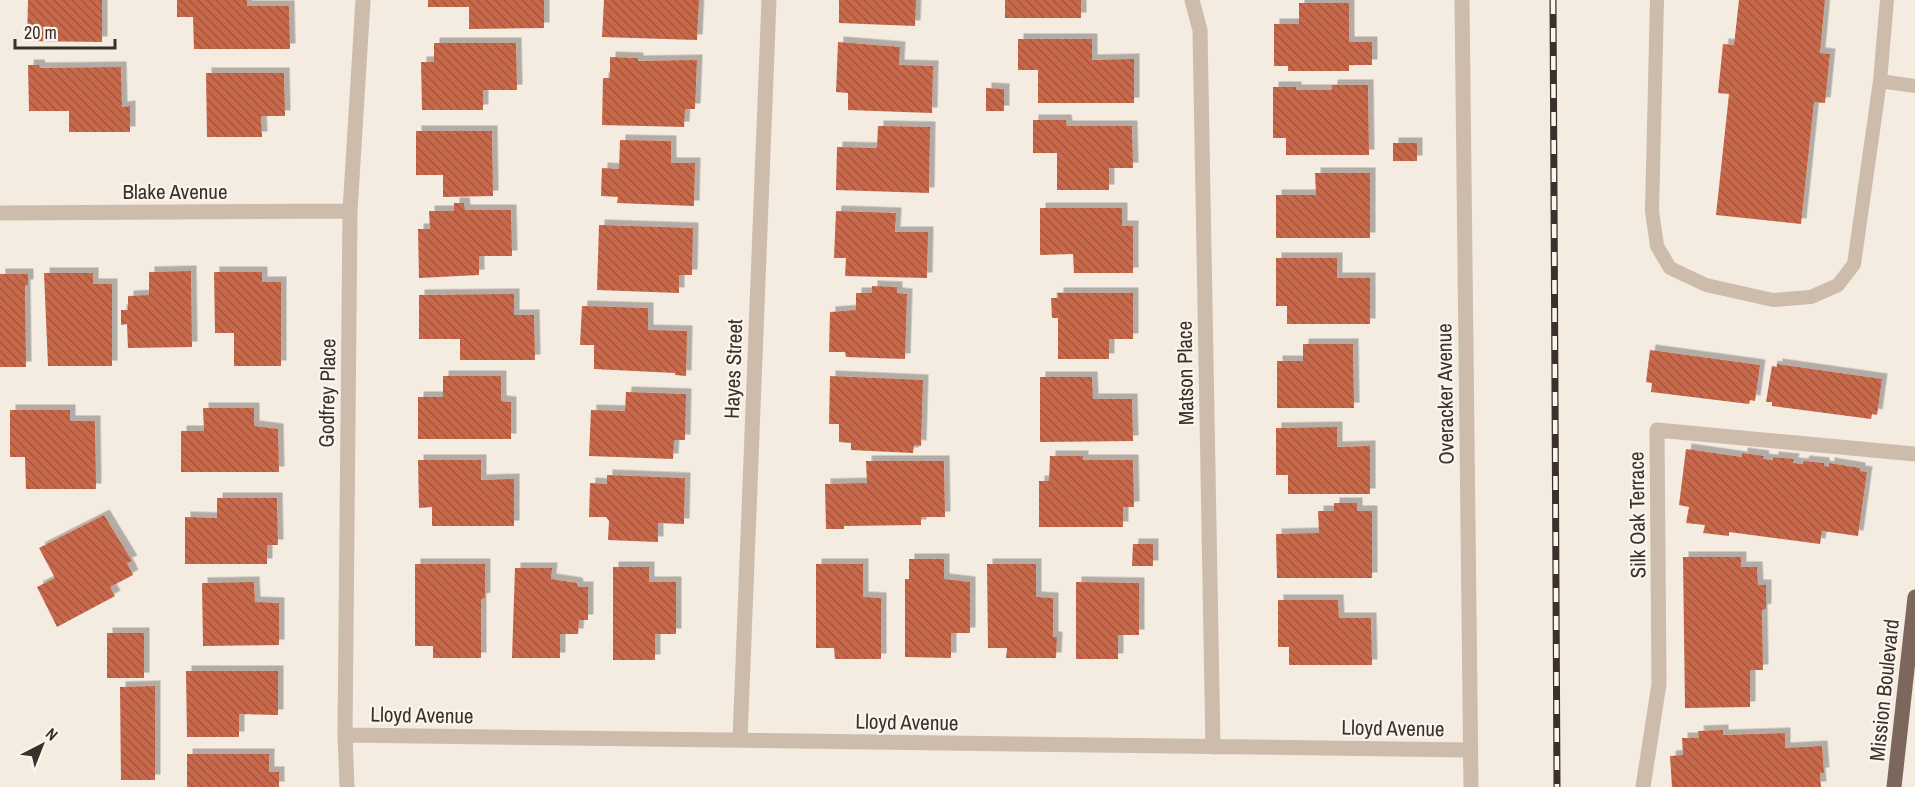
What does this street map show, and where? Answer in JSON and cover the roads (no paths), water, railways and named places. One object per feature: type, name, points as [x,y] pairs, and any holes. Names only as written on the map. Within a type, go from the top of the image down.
[{"type":"main road","name":"Mission Boulevard","points":[[1894,787],[1915,597]]},
{"type":"street","name":"Godfrey Place","points":[[347,787],[345,735],[350,211],[363,0]]},
{"type":"street","name":"Hayes Street","points":[[740,740],[769,0]]},
{"type":"street","name":"Matson Place","points":[[1192,0],[1200,30],[1213,747]]},
{"type":"street","name":"Overacker Avenue","points":[[1462,0],[1471,787]]},
{"type":"street","name":"Blake Avenue","points":[[0,213],[350,211]]},
{"type":"street","name":"Silk Oak Terrace","points":[[1643,787],[1659,684],[1657,429],[1915,454]]},
{"type":"street","name":"Lloyd Avenue","points":[[345,735],[1469,750]]},
{"type":"lane","points":[[1658,0],[1652,211],[1657,246],[1670,268],[1706,285],[1773,300],[1811,297],[1838,285],[1854,264],[1880,81],[1887,0]]},
{"type":"lane","points":[[1880,81],[1915,86]]},
{"type":"railway","points":[[1553,0],[1557,787]]}]
